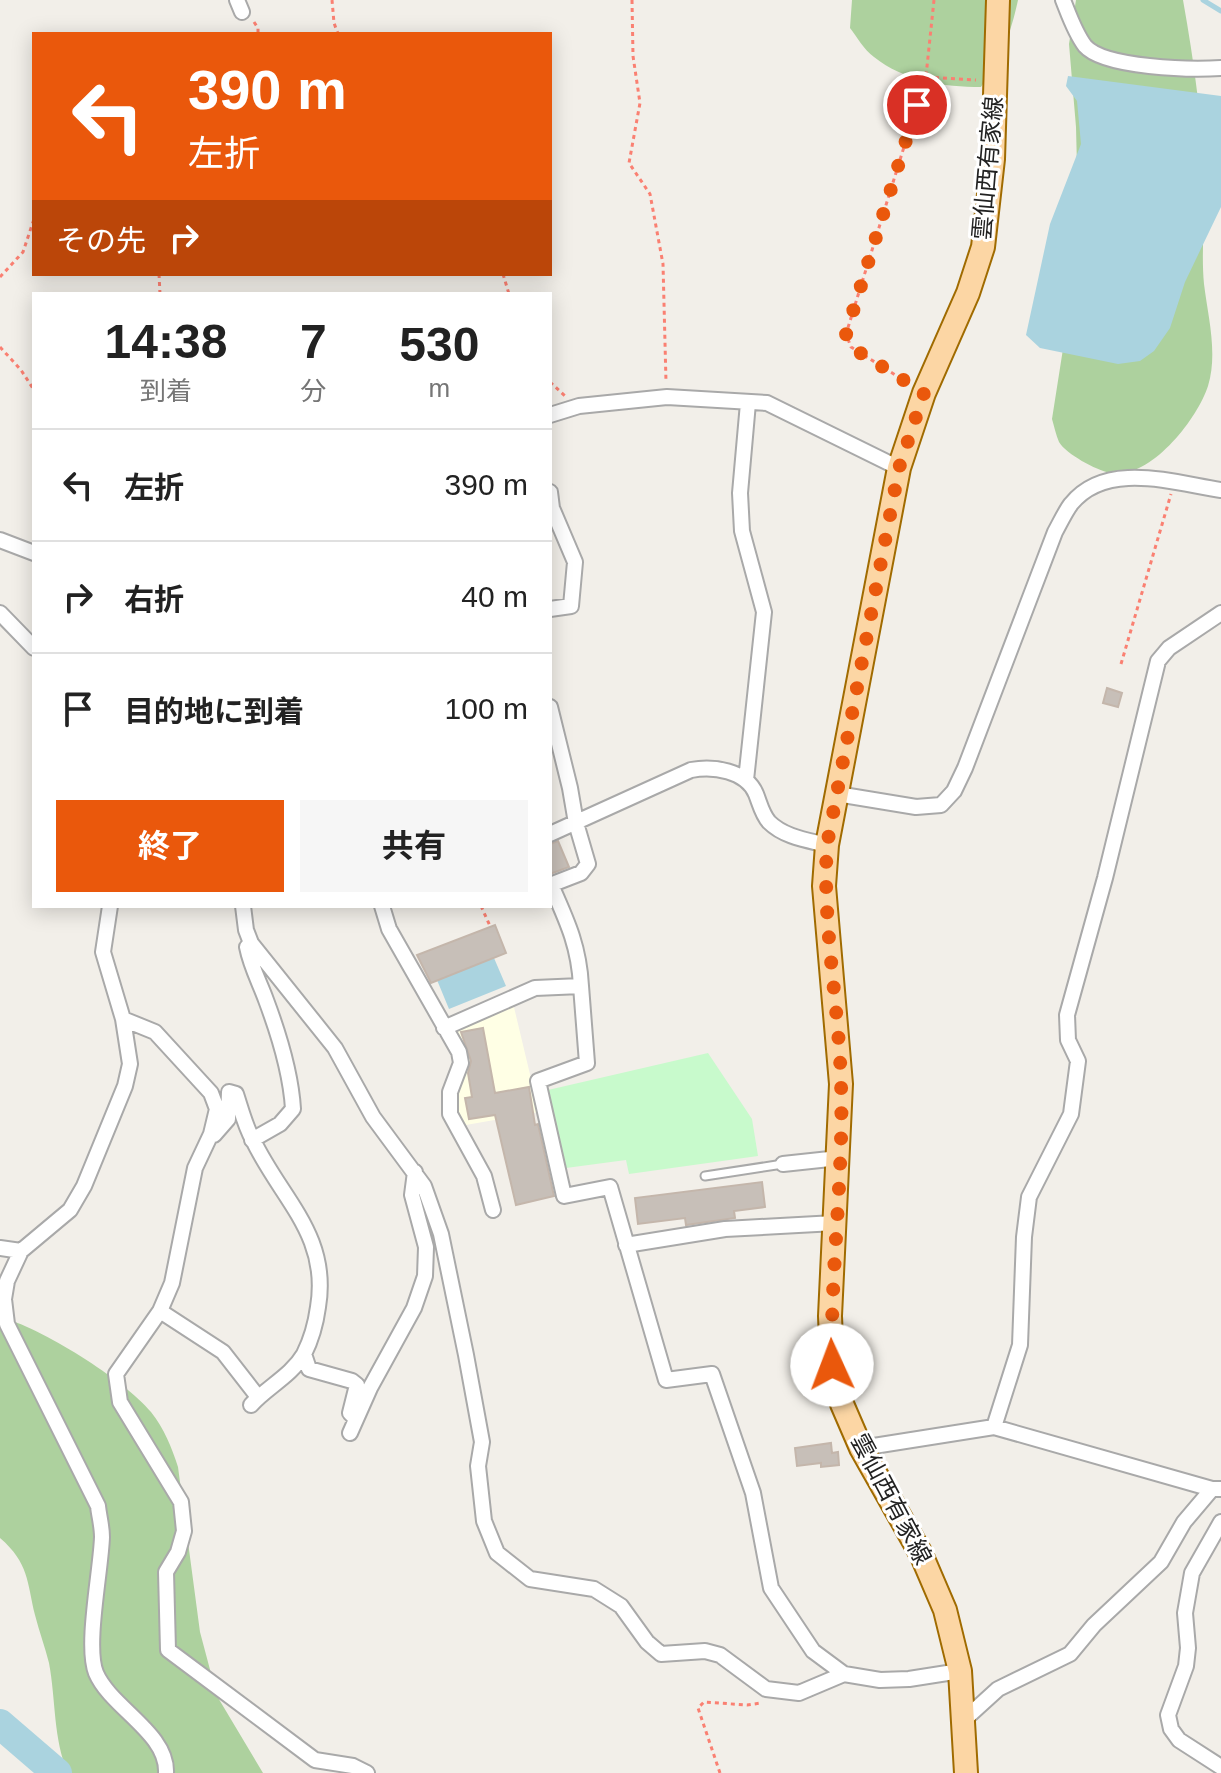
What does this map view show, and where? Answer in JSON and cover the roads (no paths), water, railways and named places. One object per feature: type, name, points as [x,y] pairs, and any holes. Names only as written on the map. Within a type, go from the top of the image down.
[{"type":"main road","name":"雲仙西有家線","points":[[966,1773],[960,1671],[945,1610],[921,1554],[861,1448],[842,1404],[832,1365],[830,1316],[841,1084],[824,886],[827,845],[899,468],[924,393],[968,293],[983,247],[993,159],[998,0]]},
{"type":"street","points":[[1063,0],[1079,36],[1086,47],[1098,56],[1113,61],[1221,68]]},
{"type":"street","points":[[552,414],[579,406],[667,397],[767,403],[899,468]]},
{"type":"street","points":[[746,780],[764,612],[742,531],[740,493],[748,403]]},
{"type":"street","points":[[837,794],[916,807],[941,805],[954,791],[1055,532],[1071,504],[1087,489],[1105,481],[1130,477],[1221,490]]},
{"type":"street","points":[[552,508],[575,562],[571,606],[552,609]]},
{"type":"street","points":[[0,540],[32,552]]},
{"type":"street","points":[[0,613],[32,646]]},
{"type":"street","points":[[994,1427],[1020,1345],[1024,1237],[1029,1197],[1071,1114],[1078,1061],[1068,1040],[1067,1015],[1105,878],[1158,661],[1169,648],[1221,613]]},
{"type":"street","points":[[552,715],[588,864],[581,873],[552,884]]},
{"type":"street","points":[[552,833],[691,770],[708,767],[725,770],[746,780],[755,790],[763,814],[770,823],[788,834],[827,845]]},
{"type":"street","points":[[552,889],[574,935],[580,960],[587,1063],[538,1081],[564,1196],[610,1187],[666,1380],[712,1374],[753,1493],[771,1588],[813,1651],[844,1674],[880,1680],[960,1671]]},
{"type":"street","points":[[110,908],[103,952],[123,1019],[130,1064],[125,1086],[84,1186],[70,1210],[21,1251],[7,1281],[4,1299],[7,1324],[98,1506],[102,1534],[93,1663],[105,1689],[154,1741],[164,1756],[166,1773]]},
{"type":"street","points":[[243,908],[251,943],[335,1048],[373,1117],[424,1186],[441,1234],[482,1442],[478,1466],[484,1521],[497,1553],[530,1579],[594,1589],[621,1606],[647,1642],[661,1654],[705,1651],[720,1655],[766,1689],[788,1692],[799,1693],[844,1674]]},
{"type":"street","points":[[383,908],[389,929],[459,1052],[461,1063],[450,1092],[450,1114],[484,1176],[493,1210]]},
{"type":"street","points":[[251,943],[247,947],[251,966],[266,1000],[292,1092],[293,1109],[280,1124],[252,1140]]},
{"type":"street","points":[[444,1028],[535,988],[581,986]]},
{"type":"street","points":[[123,1019],[155,1032],[211,1093],[217,1109],[211,1134],[195,1168],[172,1283],[160,1311],[116,1374],[120,1402],[181,1502],[184,1531],[178,1552],[166,1572],[168,1650],[315,1760],[353,1766],[367,1773]]},
{"type":"street","points":[[160,1311],[223,1352],[254,1401],[288,1374],[304,1354],[316,1320],[322,1284],[317,1254],[302,1220],[252,1140],[236,1094],[229,1092],[228,1119],[214,1135],[211,1134]]},
{"type":"street","points":[[783,1164],[839,1158]]},
{"type":"street","points":[[304,1354],[309,1369],[357,1385],[350,1413],[353,1426],[414,1308],[425,1276],[426,1247],[412,1195],[415,1172]]},
{"type":"street","points":[[626,1245],[725,1229],[835,1223]]},
{"type":"street","points":[[0,1248],[21,1251]]},
{"type":"street","points":[[861,1448],[994,1427],[1219,1489]]},
{"type":"street","points":[[965,1719],[998,1689],[1070,1654],[1094,1625],[1161,1562],[1184,1522],[1219,1489]]},
{"type":"street","points":[[1221,1522],[1192,1573],[1185,1613],[1186,1666],[1168,1715],[1171,1729],[1179,1740],[1221,1767]]},
{"type":"lane","points":[[705,1176],[783,1164]]},
{"type":"water","points":[[1068,76],[1221,96],[1221,207],[1185,282],[1170,328],[1154,351],[1140,361],[1118,364],[1040,348],[1026,335],[1050,224],[1081,144],[1077,101],[1066,86]]},
{"type":"water","points":[[494,958],[506,986],[449,1009],[437,980]]},
{"type":"waterway","points":[[1203,0],[1221,11]]},
{"type":"waterway","points":[[0,1724],[57,1773]]}]
